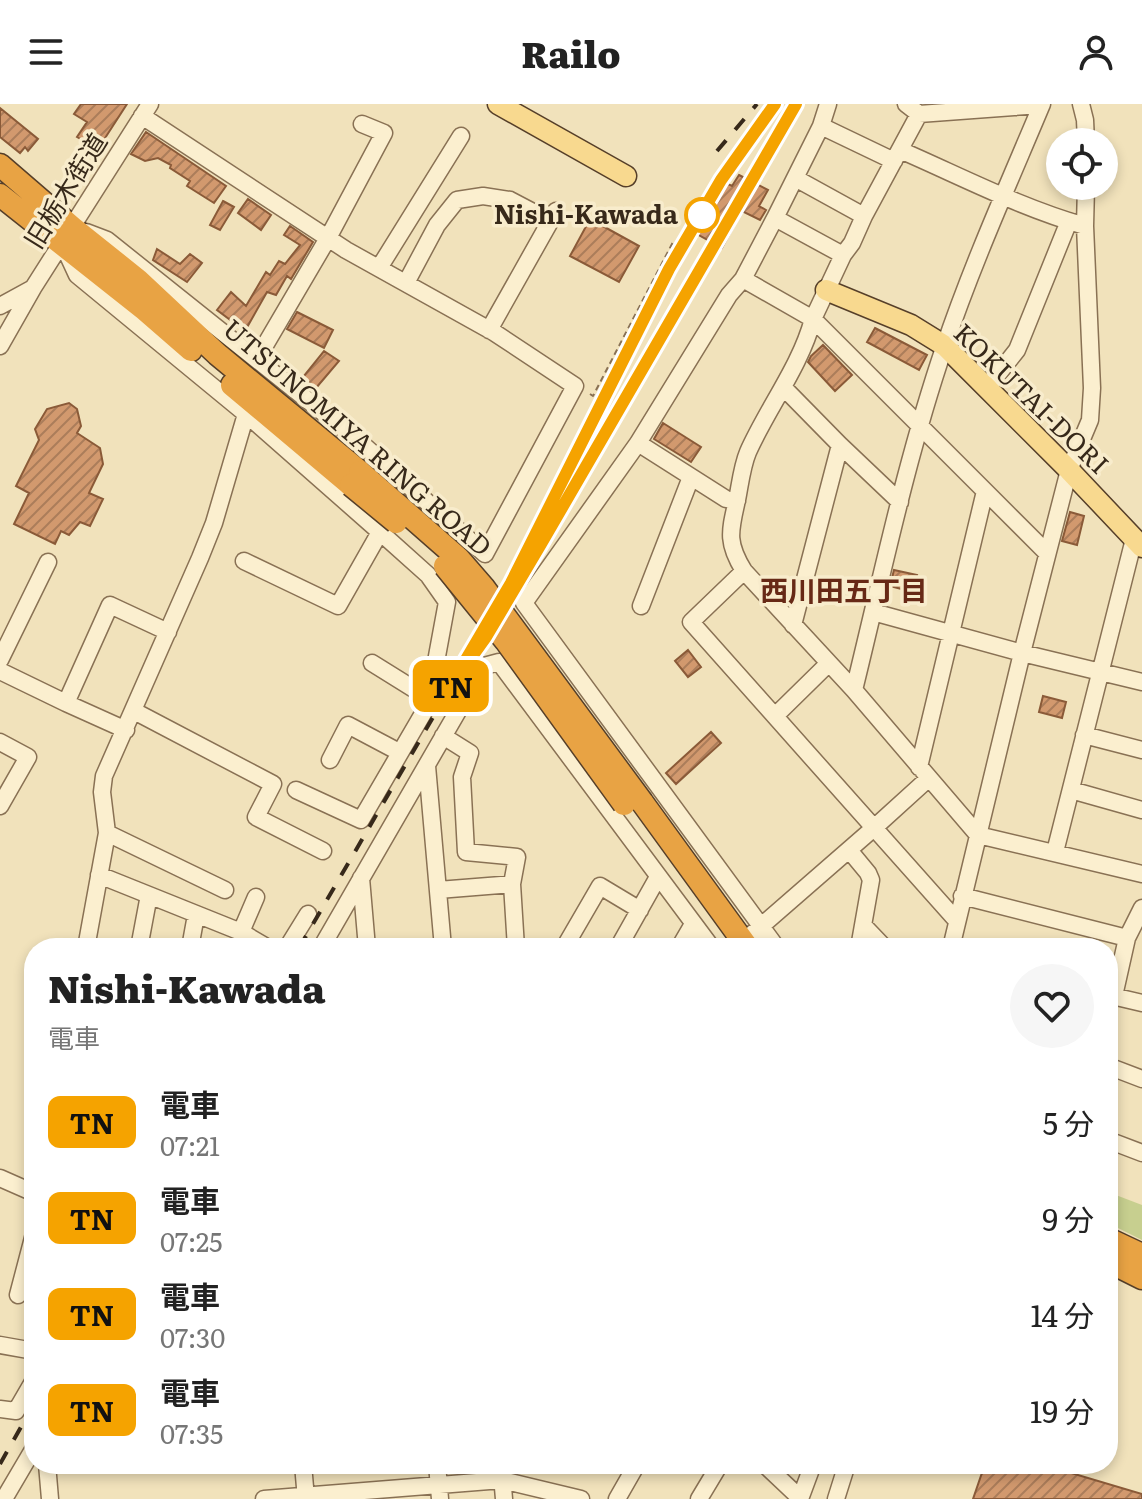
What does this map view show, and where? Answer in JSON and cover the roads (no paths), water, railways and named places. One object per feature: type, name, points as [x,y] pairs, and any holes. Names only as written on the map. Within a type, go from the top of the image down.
[{"type":"highway","name":"UTSUNOMIYA RING ROAD","points":[[0,165],[145,310],[355,478],[448,569],[636,807],[734,938]]},
{"type":"highway","name":"UTSUNOMIYA RING ROAD","points":[[0,195],[68,236]]},
{"type":"highway","points":[[1118,1244],[1142,1255]]},
{"type":"highway","points":[[1118,1266],[1142,1278]]},
{"type":"main road","points":[[498,104],[626,176]]},
{"type":"main road","name":"KOKUTAI-DORI","points":[[826,290],[911,325],[945,346],[1138,543]]},
{"type":"street","points":[[769,938],[524,603],[638,443],[729,295],[743,279],[821,126],[828,104]]},
{"type":"street","points":[[854,690],[920,424],[945,346],[1042,104],[912,109],[897,155],[843,255],[783,387],[747,454],[730,532],[734,554],[744,571],[854,690],[978,835],[1142,874]]},
{"type":"street","points":[[1081,104],[1085,128]]},
{"type":"street","points":[[146,110],[328,238],[489,330],[575,386],[485,554],[360,442],[107,240],[68,236],[77,275],[246,414],[380,532],[428,575],[447,602],[428,705],[361,820],[296,790]]},
{"type":"street","name":"旧栃木街道","points":[[0,346],[33,288],[146,110]]},
{"type":"street","points":[[257,359],[328,238],[384,133],[362,124]]},
{"type":"street","points":[[821,126],[1077,224]]},
{"type":"street","points":[[379,268],[461,136]]},
{"type":"street","points":[[795,178],[864,216]]},
{"type":"street","points":[[406,283],[437,225],[457,200],[483,196],[510,200],[553,216],[489,330]]},
{"type":"street","points":[[987,388],[1017,350],[1077,224],[1083,200]]},
{"type":"street","points":[[775,218],[843,255]]},
{"type":"street","points":[[953,938],[1047,553],[1069,470],[1090,420],[1092,388],[1077,224]]},
{"type":"street","points":[[743,279],[813,319],[1047,553]]},
{"type":"street","points":[[0,306],[33,288]]},
{"type":"street","points":[[783,387],[900,502]]},
{"type":"street","points":[[88,938],[107,833],[102,792],[104,776],[214,523],[246,414]]},
{"type":"street","points":[[638,443],[726,499],[737,501]]},
{"type":"street","points":[[793,625],[840,445]]},
{"type":"street","points":[[641,606],[691,477]]},
{"type":"street","points":[[749,938],[875,827],[924,772],[951,633],[985,491]]},
{"type":"street","points":[[244,561],[338,606],[380,532]]},
{"type":"street","points":[[1055,852],[1100,672],[1138,543]]},
{"type":"street","points":[[0,660],[48,562]]},
{"type":"street","points":[[744,571],[691,622],[957,921]]},
{"type":"street","points":[[66,703],[110,605],[168,632]]},
{"type":"street","points":[[873,612],[1142,682]]},
{"type":"street","points":[[327,938],[484,666],[499,662],[704,938]]},
{"type":"street","points":[[372,663],[417,691],[430,691]]},
{"type":"street","points":[[775,716],[829,663]]},
{"type":"street","points":[[0,671],[126,730]]},
{"type":"street","points":[[134,711],[273,784],[256,817],[323,851]]},
{"type":"street","points":[[330,760],[348,725],[399,752]]},
{"type":"street","points":[[1084,735],[1142,750]]},
{"type":"street","points":[[443,736],[470,753],[462,777],[466,852],[517,857],[512,884],[515,938]]},
{"type":"street","points":[[0,742],[28,757],[0,806]]},
{"type":"street","points":[[427,766],[442,938]]},
{"type":"street","points":[[1071,790],[1142,810]]},
{"type":"street","points":[[107,833],[225,890]]},
{"type":"street","points":[[849,850],[871,880],[861,938]]},
{"type":"street","points":[[99,875],[251,938]]},
{"type":"street","points":[[624,938],[658,877]]},
{"type":"street","points":[[361,878],[366,938]]},
{"type":"street","points":[[438,890],[512,884]]},
{"type":"street","points":[[570,938],[600,886],[640,910]]},
{"type":"street","points":[[141,938],[149,895]]},
{"type":"street","points":[[962,896],[1127,938]]},
{"type":"street","points":[[241,932],[256,897]]},
{"type":"street","points":[[1118,970],[1127,938],[1142,908]]},
{"type":"street","points":[[293,938],[308,914]]},
{"type":"street","points":[[192,938],[196,915]]},
{"type":"street","points":[[685,938],[693,924]]},
{"type":"street","points":[[863,925],[875,938]]},
{"type":"street","points":[[1118,997],[1142,1003]]},
{"type":"street","points":[[1118,1070],[1142,1079]]},
{"type":"street","points":[[1118,1144],[1142,1153]]},
{"type":"street","points":[[0,1178],[24,1189]]},
{"type":"street","points":[[18,1295],[24,1272]]},
{"type":"street","points":[[0,1345],[24,1349]]},
{"type":"street","points":[[0,1409],[16,1411],[24,1397]]},
{"type":"street","points":[[4,1499],[24,1465]]},
{"type":"street","points":[[48,1474],[50,1499]]},
{"type":"street","points":[[304,1474],[306,1497]]},
{"type":"street","points":[[264,1499],[439,1492],[496,1474]]},
{"type":"street","points":[[502,1474],[504,1499]]},
{"type":"street","points":[[508,1474],[581,1499]]},
{"type":"street","points":[[617,1499],[631,1474]]},
{"type":"street","points":[[701,1498],[714,1474]]},
{"type":"street","points":[[774,1474],[800,1499],[809,1474]]},
{"type":"street","points":[[836,1499],[844,1474]]},
{"type":"railway","points":[[717,151],[757,104]]},
{"type":"railway","points":[[305,938],[511,583],[669,269],[721,180],[775,104]]},
{"type":"railway","points":[[557,517],[796,104]]},
{"type":"railway","points":[[0,1464],[24,1422]]},
{"type":"train","name":"TN","points":[[775,104],[721,180],[669,269],[511,583],[448,690],[486,637],[796,104]]},
{"type":"place","name":"Nishi-Kawada","points":[[702,215]]},
{"type":"district","name":"西川田五丁目","points":[[844,591]]}]
